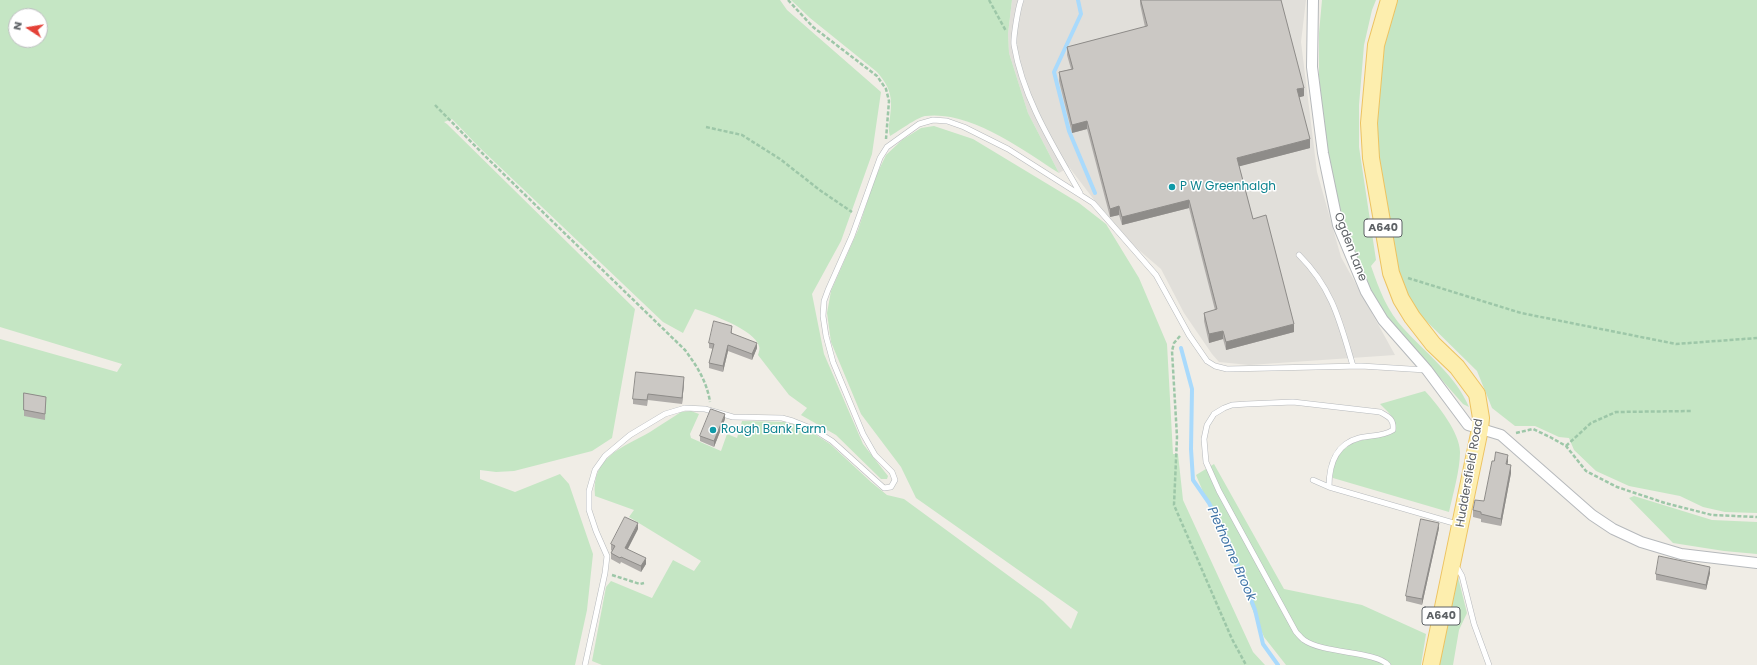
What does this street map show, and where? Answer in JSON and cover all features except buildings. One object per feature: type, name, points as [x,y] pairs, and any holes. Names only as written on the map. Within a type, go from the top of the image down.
[{"type":"main road","name":"Huddersfield Road","points":[[1389,0],[1376,45],[1369,123],[1371,158],[1392,277],[1412,317],[1433,344],[1457,368],[1478,394],[1481,418],[1461,525],[1431,665]]},
{"type":"street","name":"Ogden Lane","points":[[1313,0],[1312,68],[1323,154],[1338,225],[1366,292],[1383,320],[1427,370],[1468,425],[1501,435]]},
{"type":"street","points":[[1501,435],[1592,515],[1613,529],[1641,542],[1681,554],[1757,563]]},
{"type":"lane","points":[[1020,0],[1013,44],[1026,89],[1043,127],[1080,194]]},
{"type":"lane","points":[[586,665],[605,573],[607,556],[589,510],[589,491],[595,470],[605,456],[630,435],[666,414],[685,408],[711,410],[733,417],[782,418],[813,429],[832,441],[884,488],[891,486],[895,480],[892,472],[875,455],[863,434],[833,362],[826,336],[823,316],[824,301],[860,215],[875,168],[887,147],[919,124],[933,120],[947,121],[964,127],[1008,149],[1093,203],[1156,275],[1186,330],[1207,361],[1215,366],[1227,369],[1353,366],[1427,370]]},
{"type":"lane","points":[[1299,256],[1327,290],[1336,308],[1353,366]]},
{"type":"lane","points":[[1329,487],[1329,475],[1333,459],[1339,450],[1359,438],[1386,434],[1392,430],[1393,424],[1391,418],[1380,412],[1293,402],[1270,402],[1232,405],[1214,414],[1207,425],[1204,439],[1206,462],[1219,492],[1296,632],[1304,640],[1315,646],[1380,659],[1388,665]]},
{"type":"lane","points":[[1313,480],[1329,487],[1461,525]]},
{"type":"lane","points":[[1451,566],[1460,571],[1474,624],[1489,665]]},
{"type":"path","points":[[788,0],[813,26],[877,76],[886,89],[889,101],[885,135],[887,147]]},
{"type":"path","points":[[989,0],[1013,44]]},
{"type":"path","points":[[435,106],[489,161],[685,350],[697,367],[708,390],[711,410]]},
{"type":"path","points":[[706,127],[742,134],[780,160],[821,192],[851,212],[860,215]]},
{"type":"path","points":[[1392,277],[1400,276],[1521,313],[1676,344],[1757,338]]},
{"type":"path","points":[[1186,330],[1174,343],[1172,351],[1177,437],[1174,505],[1232,639],[1246,665]]},
{"type":"path","points":[[1566,446],[1592,424],[1616,412],[1691,411]]},
{"type":"path","points":[[1501,435],[1533,430],[1566,446],[1586,471],[1617,487],[1665,503],[1712,515],[1757,517]]},
{"type":"path","points":[[605,573],[640,584],[644,583]]},
{"type":"shaded area","points":[[1012,0],[1306,0],[1301,42],[1317,172],[1341,257],[1395,355],[1249,365],[1219,362],[1184,313],[1161,269],[1133,245],[1095,201],[1069,167],[1059,173],[1028,113],[1009,53],[1008,34]]},
{"type":"green space","points":[[0,0],[780,0],[787,10],[881,92],[872,154],[841,241],[812,294],[824,354],[863,444],[888,476],[887,479],[881,479],[836,435],[801,415],[807,408],[789,395],[758,355],[759,346],[749,334],[731,323],[695,309],[683,333],[663,322],[480,148],[452,119],[444,122],[635,309],[612,438],[592,451],[514,471],[496,472],[480,470],[480,479],[515,492],[560,474],[569,484],[593,554],[587,610],[575,665],[0,665],[0,339],[117,372],[122,364],[0,327]]},
{"type":"green space","points":[[791,0],[1012,0],[1008,34],[1009,53],[1028,113],[1059,173],[1013,143],[978,125],[960,119],[942,116],[925,116],[912,122],[890,136],[889,126],[891,98],[888,88],[881,77],[877,72],[810,18]]},
{"type":"green space","points":[[1322,0],[1376,0],[1372,10],[1364,45],[1359,105],[1359,147],[1376,260],[1371,266],[1380,291],[1393,315],[1404,329],[1449,375],[1469,407],[1463,404],[1383,313],[1365,278],[1335,197],[1328,157],[1319,77],[1319,33]]},
{"type":"green space","points":[[1395,0],[1757,0],[1757,513],[1725,512],[1703,507],[1680,496],[1629,486],[1596,471],[1574,450],[1569,438],[1559,437],[1535,426],[1515,426],[1492,408],[1477,371],[1416,311],[1406,294],[1393,264],[1376,142],[1380,52]]},
{"type":"green space","points":[[934,126],[973,139],[1079,203],[1106,224],[1139,278],[1167,344],[1173,454],[1178,454],[1183,500],[1253,652],[1265,665],[602,665],[592,661],[606,587],[611,581],[652,598],[673,560],[694,571],[701,561],[629,517],[634,510],[595,496],[595,483],[598,472],[610,455],[681,412],[691,411],[699,414],[690,434],[691,438],[721,451],[727,434],[737,438],[742,421],[787,422],[807,429],[830,444],[887,495],[904,499],[1043,601],[1071,629],[1078,612],[916,498],[901,467],[861,414],[831,342],[827,313],[831,291],[858,230],[875,178],[886,155],[902,140],[921,128]]},
{"type":"green space","points":[[1425,391],[1447,420],[1459,444],[1459,466],[1449,512],[1333,478],[1332,472],[1335,461],[1346,447],[1360,441],[1390,435],[1393,431],[1395,426],[1393,418],[1380,404]]},
{"type":"green space","points":[[1214,464],[1284,589],[1362,605],[1426,634],[1421,665],[1286,665],[1264,637],[1196,475]]},
{"type":"green space","points":[[1634,496],[1712,520],[1757,522],[1757,554],[1724,551],[1673,543],[1629,498]]},
{"type":"green space","points":[[1458,577],[1467,613],[1459,630],[1453,665],[1436,665],[1456,578]]},
{"type":"waterway","name":"Piethorne Brook","points":[[1078,0],[1081,14],[1054,72],[1069,131],[1095,193]]},
{"type":"waterway","name":"Piethorne Brook","points":[[1181,348],[1192,389],[1191,449],[1193,480],[1209,503],[1230,545],[1255,610],[1263,644],[1278,665]]},
{"type":"place","name":"P W Greenhalgh","points":[[1172,187]]},
{"type":"place","name":"Rough Bank Farm","points":[[713,430]]}]
